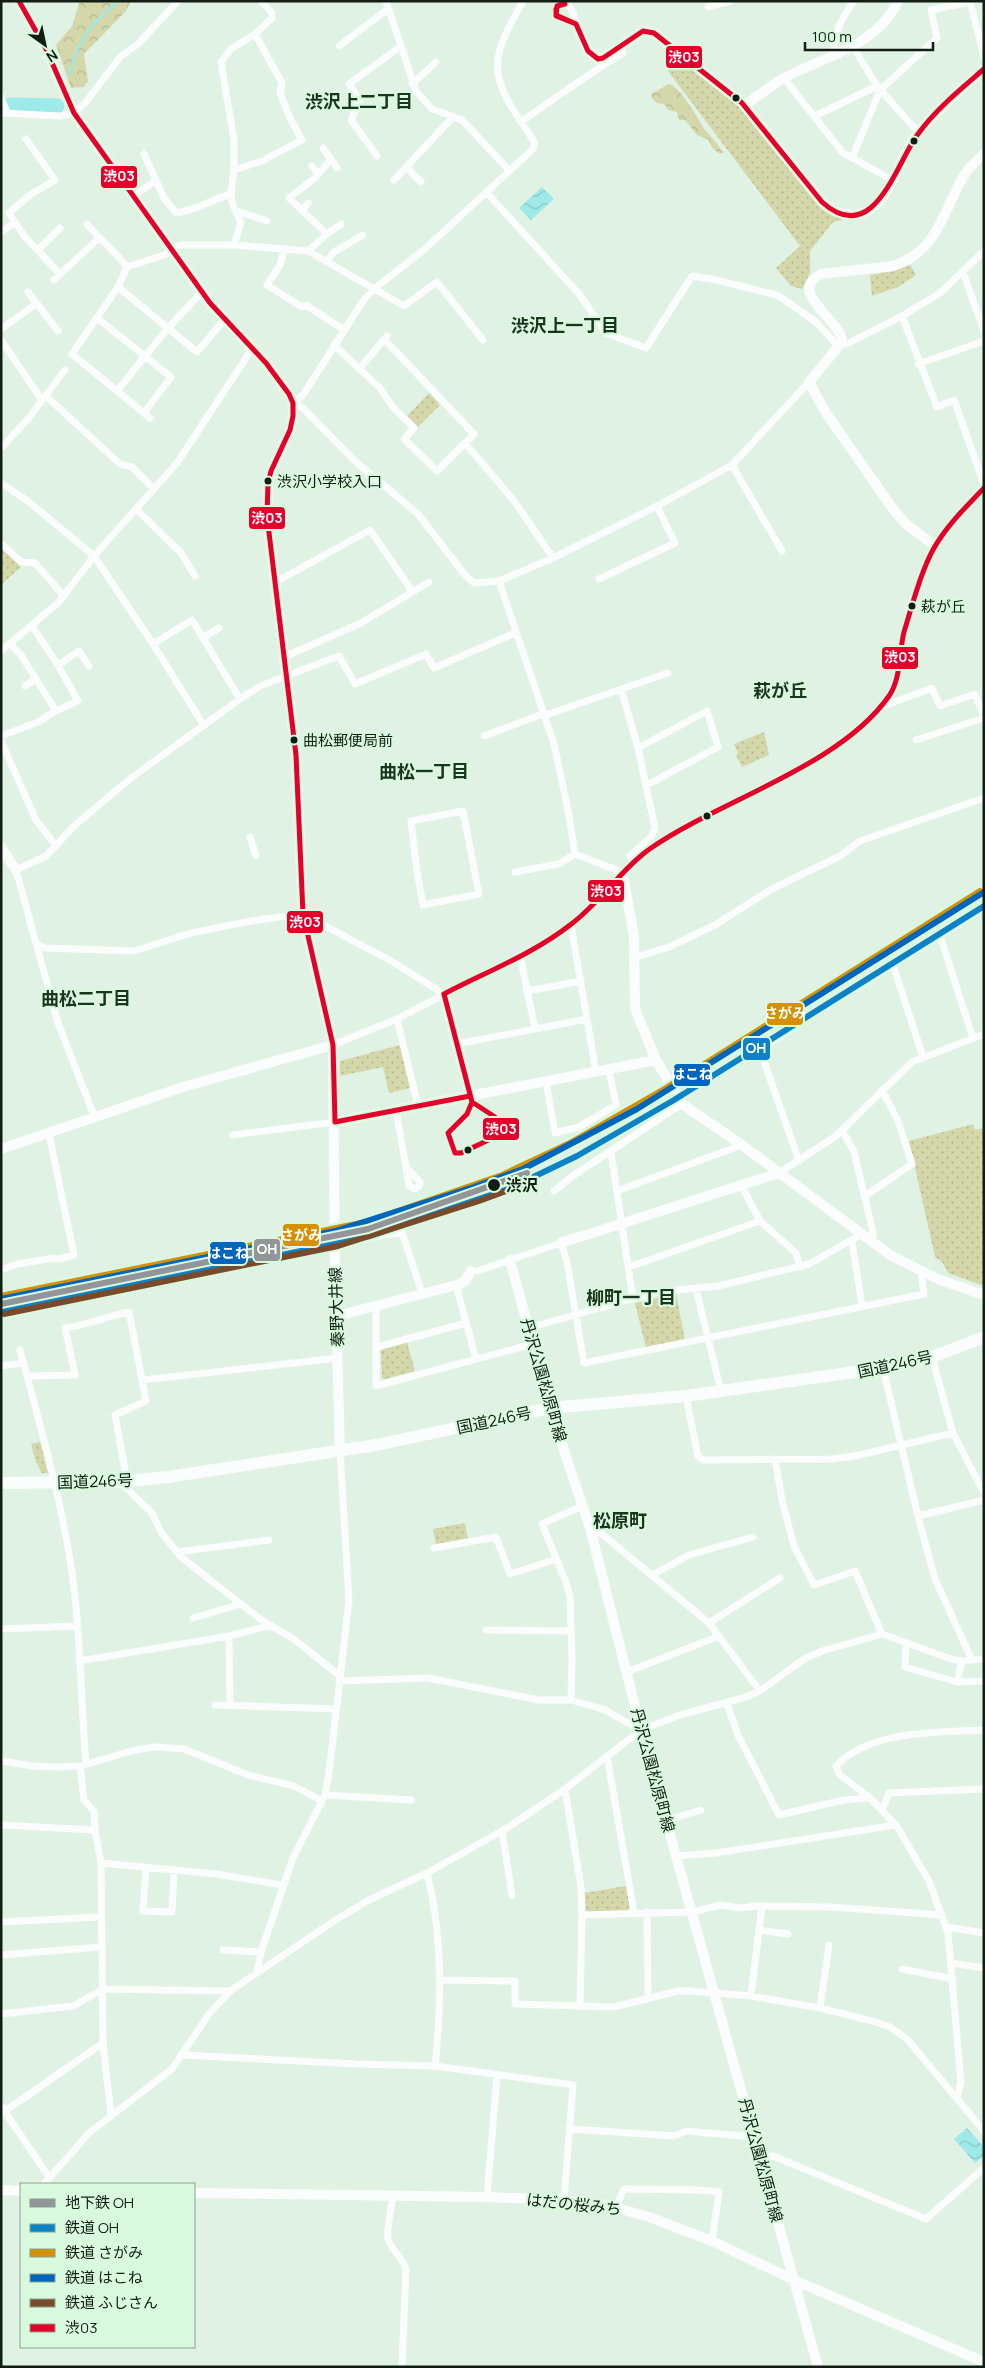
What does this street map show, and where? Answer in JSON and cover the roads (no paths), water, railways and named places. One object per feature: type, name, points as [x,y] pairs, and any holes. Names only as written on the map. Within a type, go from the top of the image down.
[{"type":"highway","name":"国道246号","points":[[1,1483],[124,1481],[340,1451],[550,1408],[686,1396],[883,1368],[932,1357],[984,1337]]},
{"type":"street","points":[[19,1],[46,49],[74,113],[202,292],[224,320],[280,380],[293,403],[303,408],[356,462],[418,514],[474,583],[498,581],[554,558],[657,506],[732,464],[809,382],[840,344],[838,328],[812,298],[810,289],[813,279],[826,272],[893,266],[904,263],[922,251],[937,232],[964,177],[984,154]]},
{"type":"street","points":[[2,98],[5,112],[60,116],[74,113],[86,102],[120,57],[141,42],[178,1]]},
{"type":"street","points":[[234,245],[242,222],[232,202],[234,140],[221,62],[231,49],[255,34],[272,18],[272,13],[261,1]]},
{"type":"street","points":[[386,1],[412,84],[425,103],[432,109],[462,120],[509,170]]},
{"type":"street","points":[[293,403],[303,395],[363,301],[374,289],[426,248],[533,149],[535,143],[505,93],[499,78],[498,65],[506,34],[523,1]]},
{"type":"street","points":[[708,7],[716,3],[730,1]]},
{"type":"street","points":[[834,54],[833,47],[842,17],[854,1]]},
{"type":"street","points":[[744,106],[784,78],[852,45],[881,28],[898,1]]},
{"type":"street","points":[[815,116],[879,88],[937,38],[931,10],[970,2],[984,58]]},
{"type":"street","points":[[340,46],[388,9]]},
{"type":"street","points":[[576,24],[588,51],[594,58],[603,58],[643,31],[654,33],[744,106],[822,202],[834,211],[848,215],[867,212],[882,199],[904,154],[918,132],[984,69]]},
{"type":"street","points":[[234,170],[268,159],[302,140],[289,116],[280,92],[282,83],[255,34]]},
{"type":"street","points":[[852,45],[879,88],[918,132]]},
{"type":"street","points":[[377,156],[351,120],[360,100],[349,84],[401,46]]},
{"type":"street","points":[[522,120],[566,92],[579,79],[623,52],[619,47]]},
{"type":"street","points":[[412,84],[436,62]]},
{"type":"street","points":[[784,78],[842,152],[892,180]]},
{"type":"street","points":[[852,158],[879,88]]},
{"type":"street","points":[[394,180],[425,142],[453,117]]},
{"type":"street","points":[[26,139],[60,188]]},
{"type":"street","points":[[323,148],[337,168]]},
{"type":"street","points":[[144,154],[164,198],[176,213],[188,212],[213,198],[231,194]]},
{"type":"street","points":[[327,234],[289,198],[318,174],[331,160]]},
{"type":"street","points":[[312,166],[318,174]]},
{"type":"street","points":[[406,167],[421,182]]},
{"type":"street","points":[[54,180],[30,195],[8,213],[57,277],[99,238]]},
{"type":"street","points":[[134,196],[156,180]]},
{"type":"street","points":[[487,193],[580,295],[606,333],[646,348],[692,276],[776,295],[815,321],[840,344],[848,344],[902,316],[940,293],[984,251]]},
{"type":"street","points":[[302,210],[308,203]]},
{"type":"street","points":[[237,211],[267,221]]},
{"type":"street","points":[[1,232],[15,222]]},
{"type":"street","points":[[87,224],[115,252],[127,268]]},
{"type":"street","points":[[308,251],[341,224]]},
{"type":"street","points":[[38,250],[60,228]]},
{"type":"street","points":[[326,262],[334,252],[363,235]]},
{"type":"street","points":[[150,418],[72,354],[118,287],[127,268],[167,254],[172,248],[190,244],[234,245],[308,251],[404,306],[437,282],[484,340]]},
{"type":"street","points":[[284,250],[280,266],[268,285],[302,307],[306,305],[344,330]]},
{"type":"street","points":[[963,272],[984,331]]},
{"type":"street","points":[[118,287],[197,352],[224,320]]},
{"type":"street","points":[[28,292],[58,331]]},
{"type":"street","points":[[117,391],[168,328],[202,292]]},
{"type":"street","points":[[1,329],[36,304]]},
{"type":"street","points":[[902,316],[918,364],[937,407],[954,400],[984,484]]},
{"type":"street","points":[[97,318],[171,377],[144,413]]},
{"type":"street","points":[[334,345],[380,388],[392,406],[414,428],[404,439],[437,471],[474,434],[386,337],[360,368]]},
{"type":"street","points":[[1,340],[44,398],[120,464],[132,467],[154,489]]},
{"type":"street","points":[[918,364],[984,341]]},
{"type":"street","points":[[56,711],[21,655],[4,646],[32,626],[64,596],[94,556],[177,463],[252,349]]},
{"type":"street","points":[[1,448],[28,420],[65,370]]},
{"type":"street","points":[[809,382],[826,413],[894,509],[904,522],[934,546]]},
{"type":"street","name":"秦野大井線","points":[[293,403],[290,430],[271,471],[268,483],[266,516],[296,755],[303,914],[333,1045],[340,1451]]},
{"type":"street","points":[[465,443],[515,502],[554,558]]},
{"type":"street","points":[[732,464],[782,551]]},
{"type":"street","points":[[1,483],[29,502],[94,556],[153,644],[204,726]]},
{"type":"street","points":[[1,1150],[186,1086],[333,1045],[396,1019],[520,955],[571,925],[603,897],[634,862],[651,848],[836,744],[881,707],[890,694],[895,680],[904,633],[924,569],[934,546],[958,514],[984,488]]},
{"type":"street","points":[[599,579],[675,543],[657,506]]},
{"type":"street","points":[[136,508],[181,554],[195,576]]},
{"type":"street","points":[[274,582],[370,530],[413,592]]},
{"type":"street","points":[[1,543],[22,562],[35,563],[64,596]]},
{"type":"street","points":[[498,581],[515,633],[546,714],[569,815],[575,854]]},
{"type":"street","points":[[284,657],[361,623],[429,582]]},
{"type":"street","points":[[153,644],[192,620],[240,698]]},
{"type":"street","points":[[1,736],[38,722],[78,701],[58,665],[32,626]]},
{"type":"street","points":[[203,638],[219,628]]},
{"type":"street","points":[[16,870],[34,864],[56,846],[74,826],[131,778],[240,698],[260,686],[339,656],[355,684],[426,654],[434,668],[515,633]]},
{"type":"street","points":[[58,665],[79,651],[89,666]]},
{"type":"street","points":[[484,736],[668,673]]},
{"type":"street","points":[[25,686],[36,679]]},
{"type":"street","points":[[881,707],[932,688],[940,706],[975,694],[984,717],[916,740]]},
{"type":"street","points":[[621,689],[638,748],[655,828],[651,837],[630,856],[634,862]]},
{"type":"street","points":[[638,748],[707,712],[718,747],[647,785]]},
{"type":"street","points":[[1,741],[36,820],[56,846]]},
{"type":"street","points":[[636,957],[668,947],[715,925],[770,890],[840,856],[860,841],[984,798]]},
{"type":"street","points":[[463,811],[479,894],[424,905],[417,870],[411,821],[463,811]]},
{"type":"street","points":[[250,837],[256,856]]},
{"type":"street","points":[[1,847],[16,870],[32,935],[36,942],[45,948],[134,951],[191,933],[251,921],[303,914],[391,961],[444,994],[471,1099]]},
{"type":"street","points":[[515,872],[559,864],[575,854]]},
{"type":"street","points":[[575,854],[614,869],[623,875],[627,889],[636,957],[633,986],[635,1009],[656,1060],[682,1104],[779,1173],[856,1238],[872,1243],[921,1272],[984,1295]]},
{"type":"street","points":[[973,1038],[940,936],[984,908]]},
{"type":"street","points":[[571,925],[596,1072]]},
{"type":"street","points":[[36,942],[36,951],[58,1023],[95,1118]]},
{"type":"street","points":[[520,955],[535,1029]]},
{"type":"street","points":[[850,992],[893,964],[923,1057]]},
{"type":"street","points":[[527,991],[581,981]]},
{"type":"street","points":[[396,1019],[418,1106]]},
{"type":"street","points":[[457,1044],[587,1019]]},
{"type":"street","points":[[799,1160],[760,1050],[804,1020]]},
{"type":"street","points":[[337,1316],[456,1285],[466,1280],[474,1271],[742,1187],[779,1173],[842,1130],[907,1065],[984,1034]]},
{"type":"street","points":[[233,1136],[335,1122],[418,1106],[471,1099],[656,1060]]},
{"type":"street","points":[[546,1082],[555,1133],[579,1127],[616,1105],[609,1070]]},
{"type":"street","points":[[865,1196],[912,1164],[898,1121],[882,1090]]},
{"type":"street","points":[[554,1191],[574,1175],[682,1104]]},
{"type":"street","points":[[396,1110],[406,1168]]},
{"type":"street","points":[[842,1130],[854,1152],[873,1232],[872,1243]]},
{"type":"street","points":[[1,1270],[17,1264],[58,1259],[74,1254],[49,1134]]},
{"type":"street","points":[[618,1191],[742,1145]]},
{"type":"street","points":[[611,1152],[633,1299]]},
{"type":"street","points":[[742,1187],[760,1221],[796,1253],[800,1267]]},
{"type":"street","points":[[629,1267],[760,1221]]},
{"type":"street","points":[[335,1244],[402,1232],[422,1293]]},
{"type":"street","points":[[528,1328],[659,1292],[718,1286],[800,1267],[856,1238]]},
{"type":"street","points":[[856,1238],[862,1306]]},
{"type":"street","points":[[560,1243],[567,1262],[584,1363],[924,1294],[921,1272]]},
{"type":"street","name":"丹沢公園松原町線","points":[[510,1260],[550,1408],[590,1528],[641,1730],[716,1994],[818,2367]]},
{"type":"street","points":[[456,1285],[476,1359]]},
{"type":"street","points":[[696,1288],[721,1391]]},
{"type":"street","points":[[376,1305],[376,1386],[533,1344]]},
{"type":"street","points":[[27,1376],[75,1375],[65,1328],[85,1325],[113,1315],[129,1312],[146,1401],[115,1415],[124,1481],[152,1513],[161,1532],[178,1552],[241,1604],[272,1625],[340,1678],[428,1678],[539,1700],[571,1700],[605,1710],[641,1730]]},
{"type":"street","points":[[377,1347],[466,1323]]},
{"type":"street","points":[[20,1350],[55,1483],[70,1560],[77,1626],[84,1800],[94,1811],[95,1830],[101,1863],[100,1918],[103,2043],[111,2115]]},
{"type":"street","points":[[932,1357],[953,1433],[984,1493]]},
{"type":"street","points":[[143,1380],[338,1358]]},
{"type":"street","points":[[1,1366],[24,1363]]},
{"type":"street","points":[[883,1368],[935,1579],[972,1660]]},
{"type":"street","points":[[686,1396],[698,1456],[703,1460],[831,1459],[855,1456],[953,1433]]},
{"type":"street","points":[[257,1972],[261,1952],[292,1858],[323,1798],[349,1600],[340,1451]]},
{"type":"street","points":[[776,1458],[782,1500],[794,1546],[814,1585],[855,1571],[882,1634]]},
{"type":"street","points":[[918,1516],[984,1500]]},
{"type":"street","points":[[571,1700],[570,1597],[542,1524],[582,1506]]},
{"type":"street","points":[[590,1528],[602,1534],[709,1623],[760,1691]]},
{"type":"street","points":[[434,1548],[496,1537],[510,1574],[553,1562],[557,1559]]},
{"type":"street","points":[[652,1575],[689,1555],[745,1541],[753,1537]]},
{"type":"street","points":[[178,1552],[269,1540]]},
{"type":"street","points":[[745,1541],[748,1548]]},
{"type":"street","points":[[709,1623],[780,1578]]},
{"type":"street","points":[[193,1618],[205,1612],[241,1604]]},
{"type":"street","points":[[79,1661],[229,1636],[272,1625]]},
{"type":"street","points":[[1,1629],[77,1626]]},
{"type":"street","points":[[486,1630],[570,1631]]},
{"type":"street","points":[[45,2183],[80,2141],[172,2069],[209,2014],[230,1991],[361,1904],[427,1873],[502,1831],[566,1789],[641,1730],[680,1715],[727,1704],[760,1691],[804,1659],[822,1650],[882,1634],[936,1655],[962,1661],[984,1659]]},
{"type":"street","points":[[229,1636],[230,1704]]},
{"type":"street","points":[[627,1672],[719,1636]]},
{"type":"street","points":[[906,1643],[905,1667],[957,1682],[984,1681]]},
{"type":"street","points":[[957,1682],[962,1661]]},
{"type":"street","points":[[727,1704],[742,1744],[779,1815],[844,1800],[870,1798]]},
{"type":"street","points":[[215,1705],[336,1709]]},
{"type":"street","points":[[957,2097],[961,2083],[952,1963],[942,1915],[921,1865],[896,1825],[870,1798],[839,1774],[836,1766],[869,1745],[892,1738],[984,1730]]},
{"type":"street","points":[[1,1761],[33,1766],[83,1764],[134,1750],[156,1747],[184,1749],[248,1776],[294,1786],[323,1798],[411,1800]]},
{"type":"street","points":[[607,1756],[634,1912]]},
{"type":"street","points":[[566,1789],[577,1859],[582,1915],[580,2006]]},
{"type":"street","points":[[882,1810],[889,1793],[984,1789]]},
{"type":"street","points":[[667,1820],[701,1810]]},
{"type":"street","points":[[1,1825],[95,1830]]},
{"type":"street","points":[[677,1856],[716,1853],[896,1825]]},
{"type":"street","points":[[502,1831],[512,1896]]},
{"type":"street","points":[[101,1863],[174,1870],[283,1885]]},
{"type":"street","points":[[146,1867],[143,1911],[172,1912],[174,1870]]},
{"type":"street","points":[[427,1873],[438,1931],[440,1980],[435,2066]]},
{"type":"street","points":[[582,1915],[634,1912],[693,1912],[720,1905],[741,1908],[762,1906],[832,1907],[942,1915]]},
{"type":"street","points":[[751,1996],[762,1906]]},
{"type":"street","points":[[647,1912],[648,1998]]},
{"type":"street","points":[[1,1922],[100,1918]]},
{"type":"street","points":[[946,1927],[984,1933]]},
{"type":"street","points":[[759,1930],[788,1934]]},
{"type":"street","points":[[820,2008],[829,1946]]},
{"type":"street","points":[[1,1955],[101,1947]]},
{"type":"street","points":[[223,1950],[235,1947],[261,1952]]},
{"type":"street","points":[[952,1963],[984,1968]]},
{"type":"street","points":[[902,1969],[953,1979]]},
{"type":"street","points":[[440,1980],[515,1981],[516,2004],[614,2007],[678,1991],[751,1996],[820,2008],[876,2022],[897,2031],[907,2039],[984,2130]]},
{"type":"street","points":[[1,2014],[74,2006],[103,1988],[230,1991]]},
{"type":"street","points":[[49,2177],[3,2108],[103,2043]]},
{"type":"street","points":[[183,2055],[435,2066],[573,2085],[564,2200]]},
{"type":"street","points":[[487,2197],[497,2076]]},
{"type":"street","points":[[571,2128],[674,2136],[686,2131],[755,2137]]},
{"type":"street","points":[[761,2159],[773,2156],[926,2219],[984,2168]]},
{"type":"street","points":[[616,2207],[624,2189],[719,2192],[712,2241]]},
{"type":"street","points":[[1,2190],[20,2191]]},
{"type":"street","name":"はだの桜みち","points":[[195,2193],[487,2197],[564,2200],[616,2207],[712,2241],[794,2280],[984,2362]]},
{"type":"street","points":[[393,2196],[388,2238],[394,2249],[402,2256],[406,2269],[402,2367]]},
{"type":"water","points":[[542,187],[554,199],[531,220],[519,208]]},
{"type":"water","points":[[967,2128],[984,2147],[984,2156],[975,2163],[954,2139]]},
{"type":"waterway","points":[[69,74],[77,50],[86,33],[92,25],[119,1]]},
{"type":"waterway","points":[[1,106],[57,106]]},
{"type":"metro line","name":"OH","points":[[1,1304],[368,1229],[527,1173]]},
{"type":"rail line","name":"さがみ","points":[[1,1296],[366,1222],[502,1175],[570,1143],[666,1088],[980,891]]},
{"type":"rail line","name":"はこね","points":[[1,1299],[335,1231],[474,1187],[523,1169],[637,1109],[984,892]]},
{"type":"rail line","name":"OH","points":[[3,1311],[370,1236],[508,1189],[577,1156],[674,1100],[984,906]]},
{"type":"rail line","name":"ふじさん","points":[[4,1314],[338,1246],[479,1201],[528,1183]]},
{"type":"place","name":"渋沢小学校入口","points":[[268,481]]},
{"type":"place","name":"萩が丘","points":[[912,606]]},
{"type":"place","name":"曲松郵便局前","points":[[294,740]]},
{"type":"place","name":"渋沢","points":[[494,1185]]},
{"type":"district","name":"渋沢上二丁目","points":[[359,102]]},
{"type":"district","name":"渋沢上一丁目","points":[[565,326]]},
{"type":"district","name":"萩が丘","points":[[780,691]]},
{"type":"district","name":"曲松一丁目","points":[[424,772]]},
{"type":"district","name":"曲松二丁目","points":[[86,999]]},
{"type":"district","name":"柳町一丁目","points":[[631,1298]]},
{"type":"district","name":"松原町","points":[[620,1521]]}]
